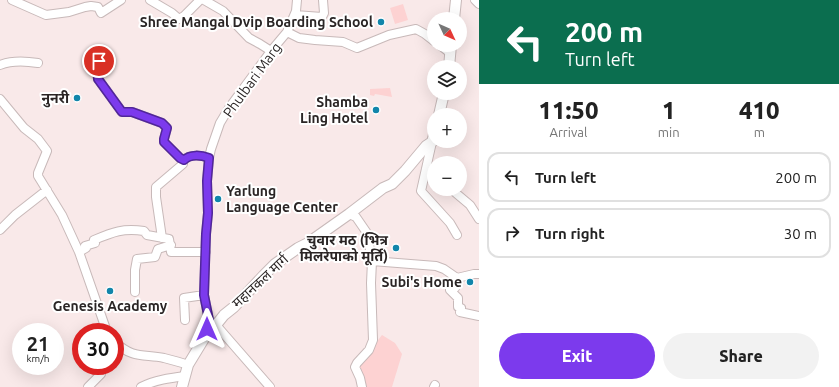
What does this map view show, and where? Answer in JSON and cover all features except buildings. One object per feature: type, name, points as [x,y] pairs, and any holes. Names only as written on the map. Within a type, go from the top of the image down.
[{"type":"main road","points":[[455,12],[456,0]]},
{"type":"main road","name":"महानकल मार्ग","points":[[182,387],[188,364],[213,323],[234,306],[275,264],[308,243],[383,188],[392,184],[427,145]]},
{"type":"street","points":[[12,0],[46,15],[69,12],[91,6],[98,7],[101,14],[121,0]]},
{"type":"street","points":[[150,0],[172,13],[178,19],[184,16],[200,0]]},
{"type":"street","points":[[204,0],[223,11],[249,38],[271,51]]},
{"type":"street","name":"Phulbari Marg","points":[[213,323],[204,295],[208,213],[207,181],[211,149],[220,123],[229,108],[271,51],[283,38],[295,15],[297,0]]},
{"type":"street","points":[[295,15],[322,17],[324,13],[323,0]]},
{"type":"street","points":[[475,0],[479,4]]},
{"type":"street","points":[[286,32],[299,38],[343,42],[357,48],[389,35],[416,29],[427,36]]},
{"type":"street","points":[[99,61],[97,66],[98,79],[122,112],[132,112],[162,123],[167,128],[164,142],[184,160]]},
{"type":"street","points":[[0,65],[12,62],[38,63]]},
{"type":"street","points":[[0,99],[24,128],[38,139],[48,151],[38,176],[62,215],[79,252],[104,323]]},
{"type":"street","points":[[431,148],[421,191],[450,223],[457,235]]},
{"type":"street","points":[[162,238],[156,187],[183,164],[186,158],[194,156],[209,158]]},
{"type":"street","points":[[0,230],[15,215],[47,190]]},
{"type":"street","points":[[459,196],[470,205],[479,219]]},
{"type":"street","points":[[349,214],[356,217],[367,233],[372,261],[372,340],[368,350],[355,367],[362,387]]},
{"type":"street","points":[[79,252],[86,248],[86,246],[95,243],[94,240],[118,230],[133,229],[144,232],[147,236],[169,239],[171,252],[206,252]]},
{"type":"street","points":[[135,292],[135,270],[137,259],[155,257],[158,249],[171,245]]},
{"type":"street","points":[[372,261],[441,267],[457,278]]},
{"type":"street","points":[[457,278],[479,274]]},
{"type":"street","points":[[457,278],[454,286],[455,288],[450,290],[458,298],[458,307],[461,308],[460,312],[479,316]]},
{"type":"street","points":[[185,320],[184,298],[204,295]]},
{"type":"street","points":[[213,323],[270,387]]},
{"type":"street","points":[[124,350],[136,355],[164,358],[188,364]]},
{"type":"street","points":[[88,387],[100,375]]},
{"type":"street","points":[[141,387],[165,379],[185,376]]},
{"type":"shaded area","points":[[403,4],[408,20],[395,24],[390,8]]},
{"type":"shaded area","points":[[390,88],[392,97],[375,94],[374,96],[370,95],[370,89]]},
{"type":"shaded area","points":[[382,335],[395,343],[402,354],[392,387],[364,387],[357,367]]},
{"type":"place","name":"Shree Mangal Dvip Boarding School","points":[[381,22]]},
{"type":"place","name":"नुनरी","points":[[77,98]]},
{"type":"place","name":"Shamba Ling Hotel","points":[[376,110]]},
{"type":"place","name":"Yarlung Language Center","points":[[218,199]]},
{"type":"place","name":"चुवार मठ (भित्र मिलरेपाको मूर्ति)","points":[[396,248]]},
{"type":"place","name":"Subi's Home","points":[[470,282]]},
{"type":"place","name":"Genesis Academy","points":[[110,291]]},
{"type":"route","points":[[99,61],[97,66],[98,79],[122,112],[132,112],[162,123],[167,128],[164,136],[164,142],[180,158],[184,160],[194,156],[209,158],[204,295],[209,320],[207,329]]}]
